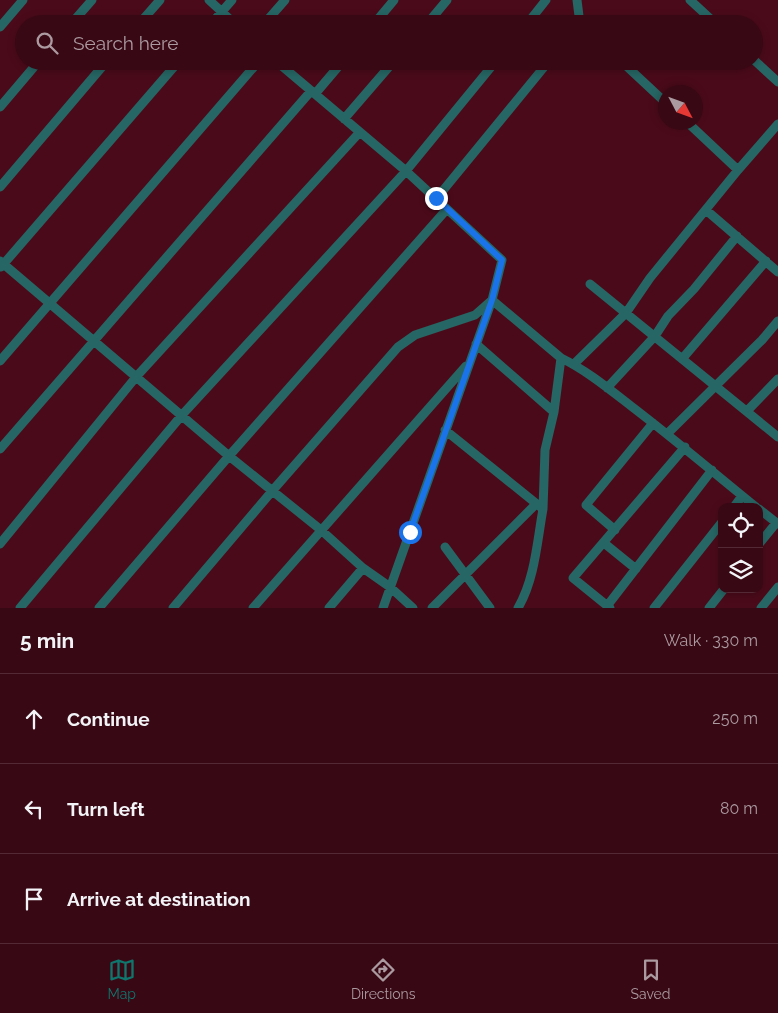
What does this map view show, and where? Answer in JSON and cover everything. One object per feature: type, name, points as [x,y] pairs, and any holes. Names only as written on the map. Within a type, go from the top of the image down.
[{"type":"street","points":[[0,27],[24,0]]},
{"type":"street","points":[[79,15],[92,0]]},
{"type":"street","points":[[147,15],[160,0]]},
{"type":"street","points":[[209,0],[226,15]]},
{"type":"street","points":[[219,15],[232,0]]},
{"type":"street","points":[[272,15],[285,0]]},
{"type":"street","points":[[382,15],[394,0]]},
{"type":"street","points":[[434,15],[447,0]]},
{"type":"street","points":[[534,15],[546,0]]},
{"type":"street","points":[[577,0],[579,15]]},
{"type":"street","points":[[690,0],[706,15]]},
{"type":"street","points":[[763,68],[778,82]]},
{"type":"street","points":[[0,107],[31,70]]},
{"type":"street","points":[[0,187],[99,70]]},
{"type":"street","points":[[171,70],[1,264],[413,608]]},
{"type":"street","points":[[0,361],[251,70]]},
{"type":"street","points":[[286,70],[406,171],[502,260],[492,300],[383,608]]},
{"type":"street","points":[[0,450],[335,70]]},
{"type":"street","points":[[344,119],[386,70]]},
{"type":"street","points":[[20,608],[182,416],[406,171],[489,70]]},
{"type":"street","points":[[436,198],[543,70]]},
{"type":"street","points":[[631,70],[658,96]]},
{"type":"street","points":[[574,364],[626,313],[650,278],[778,124]]},
{"type":"street","points":[[696,130],[738,170]]},
{"type":"street","points":[[0,544],[136,377],[359,132]]},
{"type":"street","points":[[99,608],[229,456],[447,208]]},
{"type":"street","points":[[706,210],[778,272]]},
{"type":"street","points":[[607,388],[655,336],[668,316],[694,289],[737,236]]},
{"type":"street","points":[[682,359],[766,261]]},
{"type":"street","points":[[590,284],[777,435]]},
{"type":"street","points":[[492,300],[561,358],[574,364],[653,423],[751,503]]},
{"type":"street","points":[[172,608],[398,347],[415,335],[475,315],[492,300]]},
{"type":"street","points":[[667,434],[778,322]]},
{"type":"street","points":[[476,344],[554,412]]},
{"type":"street","points":[[518,608],[525,597],[533,569],[545,450],[554,412],[561,358]]},
{"type":"street","points":[[254,608],[469,362]]},
{"type":"street","points":[[747,411],[778,379]]},
{"type":"street","points":[[615,530],[586,506],[653,423]]},
{"type":"street","points":[[446,430],[539,507]]},
{"type":"street","points":[[684,447],[574,578],[608,607],[712,470]]},
{"type":"street","points":[[737,503],[742,496]]},
{"type":"street","points":[[432,608],[539,507]]},
{"type":"street","points":[[763,512],[777,524],[763,540]]},
{"type":"street","points":[[654,608],[718,527]]},
{"type":"street","points":[[604,543],[636,569]]},
{"type":"street","points":[[445,547],[490,608]]},
{"type":"street","points":[[329,608],[363,568]]},
{"type":"street","points":[[761,608],[778,587]]},
{"type":"street","points":[[709,608],[721,593]]},
{"type":"route","points":[[410,532],[492,300],[502,260],[436,198]]}]
